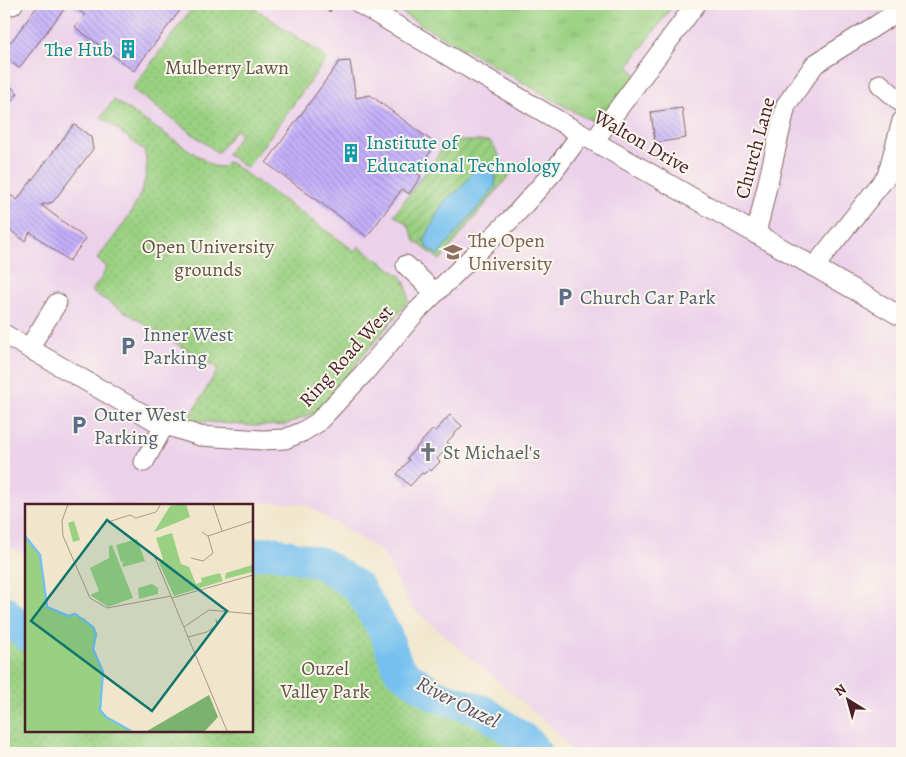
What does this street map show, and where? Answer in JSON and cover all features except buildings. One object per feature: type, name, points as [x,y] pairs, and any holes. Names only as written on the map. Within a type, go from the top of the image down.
[{"type":"street","name":"Walton Drive","points":[[360,4],[587,137],[902,317]]},
{"type":"street","name":"Ring Road West","points":[[4,334],[164,424],[200,436],[262,440],[285,438],[302,432],[317,423],[364,373],[417,311],[515,214],[587,137],[696,4]]},
{"type":"street","name":"Church Lane","points":[[756,234],[786,105],[815,64],[902,9]]},
{"type":"street","points":[[880,84],[902,103]]},
{"type":"street","points":[[814,267],[887,176],[902,121]]},
{"type":"street","points":[[406,265],[435,293]]},
{"type":"street","points":[[29,348],[57,303]]},
{"type":"street","points":[[144,462],[164,424]]},
{"type":"shaded area","name":"The Open University","points":[[4,4],[902,4],[902,753],[573,753],[553,728],[410,606],[383,553],[305,504],[216,501],[211,504],[25,504],[25,554],[4,544]]},
{"type":"green space","name":"Mulberry Lawn","points":[[195,4],[249,4],[327,58],[247,168],[227,154],[241,134],[235,130],[218,153],[132,89]]},
{"type":"green space","points":[[401,4],[674,4],[628,67],[639,76],[602,121],[594,123],[408,17],[400,11]]},
{"type":"green space","name":"Open University grounds","points":[[114,100],[213,166],[222,167],[227,162],[231,163],[355,251],[358,246],[401,276],[407,289],[408,302],[316,412],[285,425],[254,426],[188,420],[218,369],[91,291],[107,267],[97,259],[125,222],[133,208],[145,179],[147,164],[144,150],[101,117]]},
{"type":"green space","points":[[448,141],[490,141],[511,173],[440,260],[415,241],[408,225],[394,215]]},
{"type":"green space","name":"Ouzel Valley Park","points":[[257,550],[321,563],[358,587],[385,632],[399,671],[435,695],[483,711],[528,742],[536,753],[4,753],[4,611],[25,634],[25,732],[252,732],[252,551]]},
{"type":"sand","points":[[252,541],[261,541],[263,557],[252,559]]},
{"type":"water","points":[[487,165],[496,177],[495,187],[438,255],[428,248],[424,241],[442,204],[458,191],[478,166]]},
{"type":"waterway","name":"River Ouzel","points":[[252,555],[272,552],[321,563],[358,587],[385,632],[399,670],[435,695],[483,711],[528,742],[536,753]]},
{"type":"waterway","name":"River Ouzel","points":[[4,611],[25,634]]},
{"type":"place","name":"The Hub","points":[[128,49]]},
{"type":"place","name":"Institute of Educational Technology","points":[[351,153]]},
{"type":"place","name":"The Open University","points":[[453,252]]},
{"type":"place","name":"Church Car Park","points":[[565,297]]},
{"type":"place","name":"Inner West Parking","points":[[128,346]]},
{"type":"place","name":"Outer West Parking","points":[[79,425]]},
{"type":"place","name":"St Michael's","points":[[428,452]]}]
